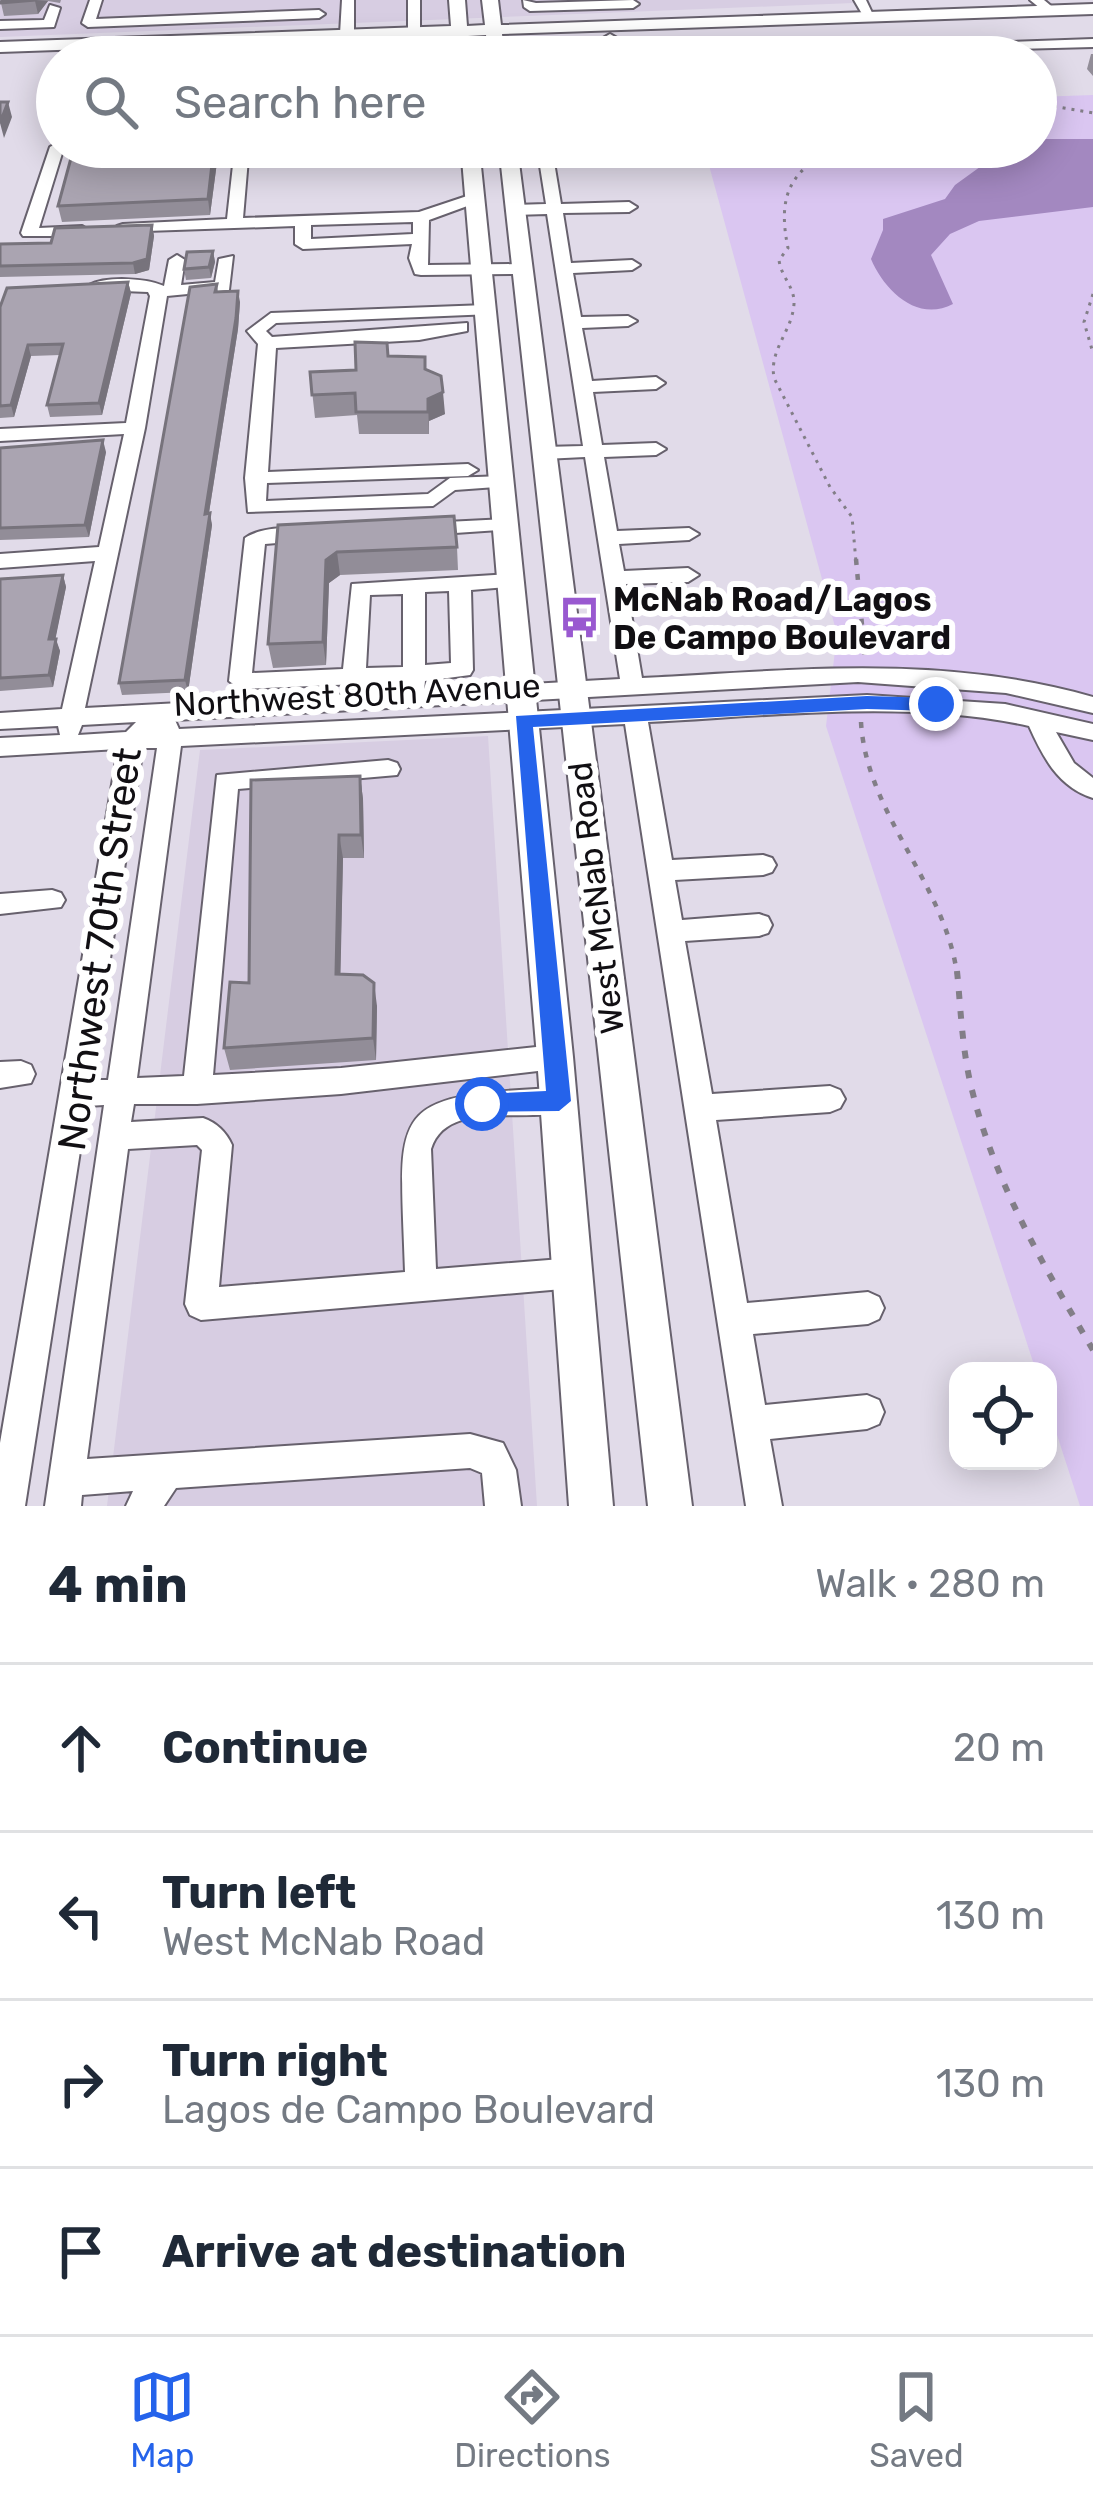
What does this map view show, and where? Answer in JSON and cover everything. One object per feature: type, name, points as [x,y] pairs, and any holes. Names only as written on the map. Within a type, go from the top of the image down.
[{"type":"main road","points":[[458,0],[460,36]]},
{"type":"main road","points":[[490,0],[494,36]]},
{"type":"main road","points":[[550,36],[643,24],[870,16],[958,7],[1046,7],[1090,15]]},
{"type":"main road","points":[[663,36],[1018,23],[1046,7]]},
{"type":"main road","points":[[820,18],[849,29]]},
{"type":"main road","points":[[341,36],[414,32],[429,36]]},
{"type":"main road","points":[[0,47],[36,46]]},
{"type":"main road","points":[[0,60],[36,58]]},
{"type":"main road","name":"West McNab Road","points":[[472,168],[559,1101],[591,1506]]},
{"type":"main road","name":"West McNab Road","points":[[510,168],[670,1506]]},
{"type":"main road","points":[[494,394],[513,407],[517,449],[544,453]]},
{"type":"street","points":[[96,0],[88,23],[319,7]]},
{"type":"street","points":[[122,36],[132,0]]},
{"type":"street","points":[[347,34],[348,0]]},
{"type":"street","points":[[414,0],[414,32]]},
{"type":"street","points":[[529,0],[530,7],[633,2],[643,24]]},
{"type":"street","points":[[860,0],[870,16]]},
{"type":"street","points":[[0,26],[49,24],[55,4]]},
{"type":"street","points":[[1046,7],[1072,66]]},
{"type":"street","points":[[1089,43],[1080,30],[1090,15]]},
{"type":"street","points":[[1057,45],[1089,43]]},
{"type":"street","points":[[51,168],[29,232],[93,230]]},
{"type":"street","points":[[235,223],[240,168]]},
{"type":"street","points":[[548,168],[764,1506]]},
{"type":"street","points":[[114,230],[421,217],[476,198]]},
{"type":"street","points":[[514,211],[628,207]]},
{"type":"street","points":[[421,217],[416,258],[421,270],[520,268]]},
{"type":"street","points":[[303,221],[303,244],[421,239]]},
{"type":"street","points":[[71,287],[224,286],[227,259]]},
{"type":"street","points":[[66,744],[161,289],[177,260]]},
{"type":"street","points":[[565,268],[632,266]]},
{"type":"street","points":[[447,477],[433,500],[254,508],[267,343],[419,335],[438,321],[487,318]]},
{"type":"street","points":[[573,323],[628,322]]},
{"type":"street","points":[[583,387],[656,383]]},
{"type":"street","points":[[0,435],[135,428]]},
{"type":"street","points":[[544,453],[656,449]]},
{"type":"street","points":[[255,478],[502,476]]},
{"type":"street","points":[[392,531],[506,525]]},
{"type":"street","points":[[324,534],[255,538],[240,681],[462,670],[460,584]]},
{"type":"street","points":[[608,538],[689,534]]},
{"type":"street","points":[[0,561],[109,553]]},
{"type":"street","points":[[615,578],[688,575]]},
{"type":"street","points":[[354,676],[360,589],[510,581]]},
{"type":"street","points":[[413,586],[414,700]]},
{"type":"street","points":[[634,698],[866,674],[931,675],[1008,685],[1093,705]]},
{"type":"street","points":[[634,698],[936,704],[1093,732]]},
{"type":"street","name":"Northwest 80th Avenue","points":[[0,721],[72,718],[165,725],[634,698]]},
{"type":"street","name":"Northwest 80th Avenue","points":[[165,725],[414,700],[521,707]]},
{"type":"street","points":[[1038,719],[1053,753],[1075,782],[1093,789]]},
{"type":"street","name":"Northwest 70th Street","points":[[7,1506],[132,740],[165,725]]},
{"type":"street","name":"Northwest 70th Street","points":[[65,1492],[122,1090],[165,725]]},
{"type":"street","name":"Northwest 80th Avenue","points":[[0,747],[132,740]]},
{"type":"street","points":[[196,1091],[226,781],[388,769]]},
{"type":"street","points":[[661,872],[763,865]]},
{"type":"street","points":[[0,904],[52,900]]},
{"type":"street","points":[[670,931],[759,925]]},
{"type":"street","points":[[73,1094],[196,1091],[555,1057]]},
{"type":"street","points":[[699,1108],[830,1099]]},
{"type":"street","points":[[421,1286],[416,1150],[423,1127],[446,1112],[482,1104],[559,1101]]},
{"type":"street","points":[[115,1136],[203,1131],[218,1145],[201,1304],[574,1273]]},
{"type":"street","points":[[734,1320],[868,1308]]},
{"type":"street","points":[[752,1424],[867,1412]]},
{"type":"street","points":[[65,1492],[165,1473],[470,1451],[491,1455],[499,1470],[503,1506]]},
{"type":"street","points":[[144,1506],[165,1473]]},
{"type":"path","points":[[1057,106],[1093,112]]},
{"type":"path","points":[[799,168],[785,185],[780,206],[788,248],[779,260],[781,277],[793,290],[794,309],[771,361],[779,391],[815,460],[853,517],[866,674]]},
{"type":"path","points":[[1093,294],[1084,322],[1093,352]]},
{"type":"path","points":[[867,703],[859,729],[869,770],[901,828],[953,948],[963,1051],[995,1172],[1028,1242],[1093,1350]]},
{"type":"shaded area","points":[[0,0],[851,0],[853,3],[0,37]]},
{"type":"shaded area","points":[[1093,95],[1093,1506],[1080,1506],[1057,1435],[1057,1362],[1033,1362],[826,726],[837,634],[710,168],[1057,168],[1057,96]]},
{"type":"shaded area","points":[[1057,139],[1093,139],[1093,207],[979,221],[950,234],[931,255],[953,304],[940,309],[915,306],[893,292],[871,259],[883,219],[945,199],[978,168],[1057,168]]},
{"type":"shaded area","points":[[488,736],[537,1506],[107,1506],[200,750]]},
{"type":"building","points":[[68,168],[212,168],[208,199],[58,206]]},
{"type":"building","points":[[152,225],[147,259],[133,263],[0,266],[0,244],[51,243],[55,228]]},
{"type":"building","points":[[213,251],[209,267],[184,269],[187,252]]},
{"type":"building","points":[[128,282],[99,403],[47,405],[63,344],[28,345],[11,405],[0,406],[0,307],[7,288]]},
{"type":"building","points":[[217,284],[215,292],[238,291],[236,318],[185,680],[119,683],[190,287]]},
{"type":"building","points":[[355,342],[387,343],[388,356],[425,357],[425,369],[441,376],[443,392],[428,399],[428,412],[356,412],[355,393],[312,395],[310,372],[356,370]]},
{"type":"building","points":[[103,440],[85,525],[0,528],[0,448]]},
{"type":"building","points":[[454,516],[457,547],[337,552],[326,560],[323,642],[268,644],[278,525]]},
{"type":"building","points":[[63,575],[49,639],[56,639],[49,675],[0,678],[0,579]]},
{"type":"building","points":[[360,776],[361,835],[339,835],[336,974],[363,975],[374,983],[373,1038],[224,1048],[230,982],[249,983],[251,780]]},
{"type":"place","name":"McNab Road/Lagos De Campo Boulevard","points":[[579,618]]},
{"type":"route","points":[[482,1104],[559,1101],[523,720],[867,703],[936,704]]}]
